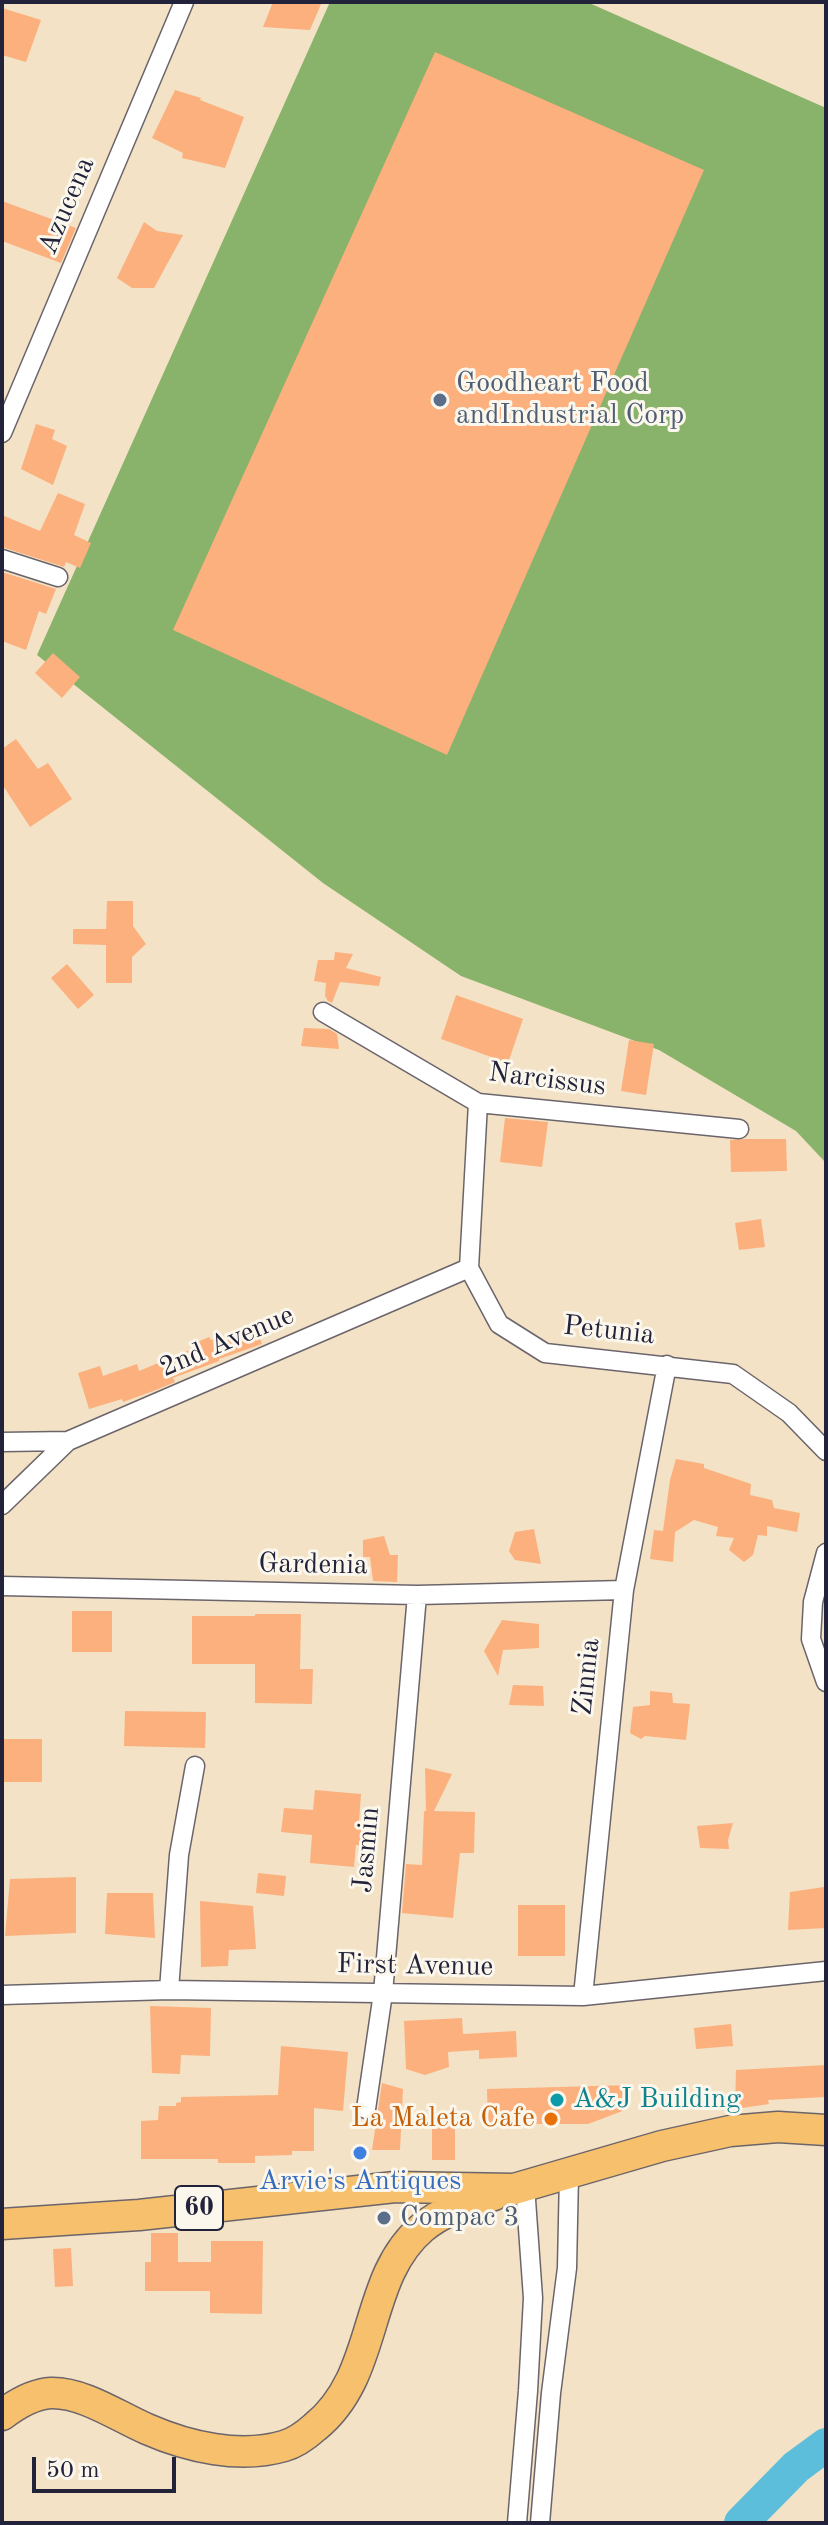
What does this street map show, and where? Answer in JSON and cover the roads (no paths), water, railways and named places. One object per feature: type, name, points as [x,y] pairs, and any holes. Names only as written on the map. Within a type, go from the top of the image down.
[{"type":"main road","name":"60","points":[[2,2415],[35,2397],[55,2393],[71,2395],[115,2412],[147,2429],[204,2447],[230,2452],[287,2446],[332,2414],[348,2390],[372,2327],[385,2279],[400,2253],[422,2228],[459,2207],[662,2146],[730,2131],[778,2127],[826,2130]]},
{"type":"main road","name":"60","points":[[2,2224],[139,2215],[395,2187],[519,2187]]},
{"type":"main road","points":[[395,2187],[420,2199],[425,2208],[422,2228]]},
{"type":"street","name":"Azucena","points":[[2,433],[184,2]]},
{"type":"street","points":[[2,559],[58,577]]},
{"type":"street","name":"Narcissus","points":[[323,1012],[478,1103],[739,1129]]},
{"type":"street","points":[[469,1268],[478,1103]]},
{"type":"street","name":"Petunia","points":[[469,1268],[499,1324],[545,1353],[733,1374],[789,1413],[826,1451]]},
{"type":"street","name":"2nd Avenue","points":[[2,1442],[68,1441],[469,1268]]},
{"type":"street","name":"Zinnia","points":[[583,1996],[624,1590],[667,1365]]},
{"type":"street","points":[[2,1505],[68,1441]]},
{"type":"street","points":[[826,1553],[813,1602],[811,1639],[826,1682]]},
{"type":"street","name":"Gardenia","points":[[2,1586],[417,1595],[624,1590]]},
{"type":"street","name":"Jasmin","points":[[366,2109],[383,1993],[417,1595]]},
{"type":"street","points":[[169,1990],[179,1855],[195,1766]]},
{"type":"street","name":"First Avenue","points":[[2,1995],[169,1990],[583,1996],[826,1971]]},
{"type":"street","points":[[540,2523],[551,2393],[567,2268],[569,2174]]},
{"type":"street","points":[[517,2523],[533,2298],[519,2187]]},
{"type":"waterway","points":[[741,2523],[796,2467],[826,2445]]},
{"type":"place","name":"Goodheart Food andIndustrial Corp","points":[[440,400]]},
{"type":"place","name":"A&J Building","points":[[557,2100]]},
{"type":"place","name":"La Maleta Cafe","points":[[551,2119]]},
{"type":"place","name":"Arvie's Antiques","points":[[360,2153]]},
{"type":"place","name":"Compac 3","points":[[384,2218]]}]
